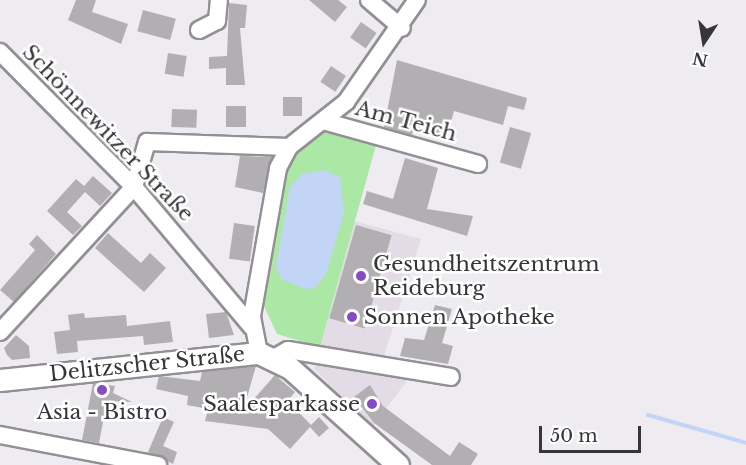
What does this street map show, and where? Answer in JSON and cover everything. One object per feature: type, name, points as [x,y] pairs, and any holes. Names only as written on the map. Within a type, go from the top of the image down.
[{"type":"main road","name":"Delitzscher Straße","points":[[0,380],[266,356],[398,465]]},
{"type":"street","points":[[199,30],[217,21],[219,0]]},
{"type":"street","points":[[369,0],[402,28]]},
{"type":"street","points":[[417,0],[402,28],[346,102],[289,147],[278,168],[252,327],[266,356],[288,350],[451,377]]},
{"type":"street","name":"Schönnewitzer Straße","points":[[0,52],[134,186],[252,327]]},
{"type":"street","name":"Am Teich","points":[[323,121],[409,147],[478,164]]},
{"type":"street","points":[[0,332],[134,186],[147,142],[231,141],[289,147]]},
{"type":"street","points":[[0,435],[158,465]]},
{"type":"shaded area","points":[[355,221],[421,239],[382,362],[410,377],[372,427],[314,369]]},
{"type":"green space","points":[[325,132],[376,145],[320,347],[277,334],[263,304],[279,179],[290,156],[313,134]]},
{"type":"water","points":[[323,170],[340,177],[344,213],[326,274],[315,288],[305,289],[281,279],[276,266],[290,187],[302,174]]},
{"type":"building","points":[[76,0],[96,0],[92,12],[128,24],[121,44],[68,20]]},
{"type":"building","points":[[309,0],[338,0],[347,7],[335,22]]},
{"type":"building","points":[[229,3],[247,5],[245,28],[240,28],[245,85],[226,85],[226,68],[209,69],[209,57],[227,56]]},
{"type":"building","points":[[143,10],[176,19],[170,40],[137,31]]},
{"type":"building","points":[[361,22],[377,33],[366,48],[350,38]]},
{"type":"building","points":[[168,53],[187,56],[183,77],[165,74]]},
{"type":"building","points":[[397,60],[527,98],[524,110],[508,106],[503,125],[454,111],[447,136],[414,127],[412,135],[384,127]]},
{"type":"building","points":[[331,66],[346,76],[335,92],[320,82]]},
{"type":"building","points":[[283,97],[302,97],[302,116],[283,116]]},
{"type":"building","points":[[226,106],[246,106],[246,127],[226,127]]},
{"type":"building","points":[[172,109],[197,110],[196,128],[171,127]]},
{"type":"building","points":[[510,127],[531,133],[521,169],[500,163]]},
{"type":"building","points":[[240,156],[272,157],[263,193],[235,187]]},
{"type":"building","points":[[405,158],[438,168],[427,209],[473,216],[467,236],[363,204],[367,191],[393,199]]},
{"type":"building","points":[[93,176],[112,193],[100,206],[85,192],[67,212],[82,226],[73,235],[47,211],[76,179],[84,186]]},
{"type":"building","points":[[234,223],[255,226],[250,262],[229,259]]},
{"type":"building","name":"Gesundheitszentrum Reideburg","points":[[356,225],[392,235],[365,328],[329,318]]},
{"type":"building","points":[[108,233],[141,263],[150,253],[166,268],[144,292],[95,248]]},
{"type":"building","points":[[37,235],[56,254],[14,302],[0,290],[35,250],[29,244]]},
{"type":"building","points":[[435,305],[452,309],[442,343],[453,346],[448,364],[400,356],[405,338],[424,340]]},
{"type":"building","points":[[226,312],[234,335],[209,338],[206,314]]},
{"type":"building","points":[[84,313],[85,318],[126,315],[127,326],[170,321],[173,342],[144,345],[143,336],[77,341],[78,352],[57,354],[54,332],[70,330],[68,315]]},
{"type":"building","points":[[16,335],[29,346],[30,358],[12,360],[7,355],[4,348]]},
{"type":"building","points":[[256,366],[243,411],[275,375],[295,392],[288,401],[311,425],[319,417],[329,428],[319,437],[310,427],[290,449],[268,429],[205,421],[208,409],[187,405],[188,396],[156,389],[159,376],[200,381],[202,372]]},
{"type":"building","points":[[93,383],[115,386],[113,393],[132,402],[107,401],[99,443],[82,440]]},
{"type":"building","points":[[370,385],[383,406],[450,456],[459,442],[478,454],[471,465],[432,465],[374,423],[354,397]]},
{"type":"building","points":[[163,417],[174,422],[163,446],[177,452],[173,464],[148,452]]},
{"type":"waterway","points":[[648,415],[746,443]]},
{"type":"place","name":"Gesundheitszentrum Reideburg","points":[[361,276]]},
{"type":"place","name":"Sonnen Apotheke","points":[[352,317]]},
{"type":"place","name":"Asia - Bistro","points":[[102,390]]},
{"type":"place","name":"Saalesparkasse","points":[[372,404]]}]
